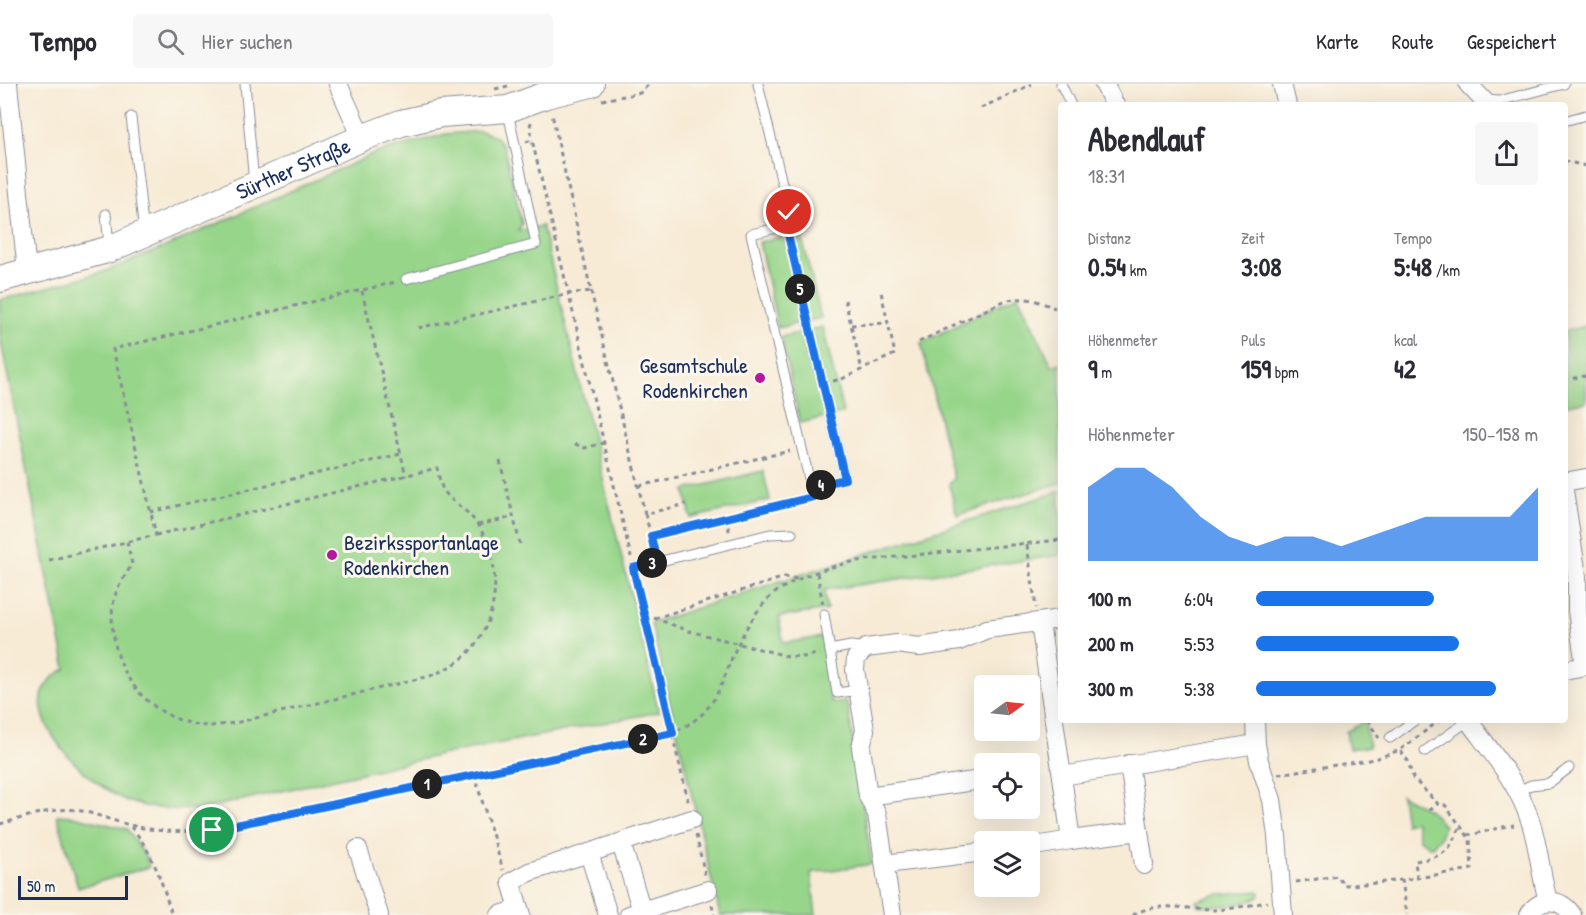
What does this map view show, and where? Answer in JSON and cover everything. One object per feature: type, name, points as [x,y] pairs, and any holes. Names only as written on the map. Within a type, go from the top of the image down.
[{"type":"street","points":[[8,84],[27,272]]},
{"type":"street","points":[[338,84],[362,138]]},
{"type":"street","name":"Sürther Straße","points":[[0,279],[112,248],[401,123],[441,114],[508,110],[546,95],[591,84]]},
{"type":"street","points":[[1104,84],[1113,102]]},
{"type":"street","points":[[1282,84],[1286,102]]},
{"type":"street","points":[[1468,84],[1486,102]]},
{"type":"street","points":[[1568,481],[1586,478]]},
{"type":"street","points":[[1568,516],[1582,610],[1586,666],[1568,669]]},
{"type":"street","points":[[892,915],[877,814],[868,796],[861,747],[865,730],[855,670],[856,658],[866,648],[897,644],[919,647],[959,640],[987,629],[1058,619]]},
{"type":"street","points":[[1039,622],[1071,840]]},
{"type":"street","points":[[1256,723],[1259,761],[1272,800],[1281,900]]},
{"type":"street","points":[[1470,723],[1518,791],[1531,824],[1548,901]]},
{"type":"street","points":[[1062,776],[1256,744]]},
{"type":"street","points":[[1129,764],[1144,865]]},
{"type":"street","points":[[868,796],[974,781]]},
{"type":"street","points":[[500,915],[520,912],[511,882],[529,872],[692,819]]},
{"type":"street","points":[[1040,845],[1139,831]]},
{"type":"street","points":[[621,843],[635,913],[708,890]]},
{"type":"street","points":[[358,849],[379,915]]},
{"type":"street","points":[[589,853],[608,915]]},
{"type":"street","points":[[885,864],[974,853]]},
{"type":"street","points":[[1528,915],[1535,906],[1548,901],[1563,905],[1572,915]]},
{"type":"lane","points":[[245,84],[254,186]]},
{"type":"lane","points":[[758,84],[790,221],[786,226],[751,234],[811,487],[845,479],[786,226]]},
{"type":"lane","points":[[1061,84],[1070,102]]},
{"type":"lane","points":[[1486,102],[1499,101],[1564,84]]},
{"type":"lane","points":[[406,279],[536,244],[508,110]]},
{"type":"lane","points":[[1568,120],[1586,116]]},
{"type":"lane","points":[[131,117],[144,235]]},
{"type":"lane","points":[[106,214],[112,248]]},
{"type":"lane","points":[[633,568],[770,534],[792,533]]},
{"type":"lane","points":[[824,614],[837,693],[858,690]]},
{"type":"lane","points":[[830,650],[851,646],[866,648]]},
{"type":"lane","points":[[1390,738],[1411,723]]},
{"type":"lane","points":[[1425,751],[1464,723]]},
{"type":"lane","points":[[1518,791],[1531,785],[1549,783],[1569,768]]},
{"type":"path","points":[[981,108],[1032,84]]},
{"type":"path","points":[[551,110],[591,291],[657,562]]},
{"type":"path","points":[[534,118],[530,127],[532,140],[673,733]]},
{"type":"path","points":[[515,145],[532,140]]},
{"type":"path","points":[[1568,162],[1586,166]]},
{"type":"path","points":[[156,535],[113,349],[406,279]]},
{"type":"path","points":[[362,291],[406,476]]},
{"type":"path","points":[[418,328],[568,294],[591,291]]},
{"type":"path","points":[[823,384],[842,379],[895,354],[881,292]]},
{"type":"path","points":[[919,342],[1004,301],[1030,298],[1055,308]]},
{"type":"path","points":[[845,300],[862,370]]},
{"type":"path","points":[[851,325],[889,323]]},
{"type":"path","points":[[1568,379],[1586,376]]},
{"type":"path","points":[[575,444],[585,448],[604,443]]},
{"type":"path","points":[[639,486],[796,450],[803,454]]},
{"type":"path","points":[[150,512],[401,454]]},
{"type":"path","points":[[500,461],[520,544]]},
{"type":"path","points":[[49,560],[437,468],[443,490],[470,513],[488,542],[493,561],[495,595],[490,614],[481,633],[459,660],[430,676],[235,723],[207,726],[178,719],[152,705],[128,681],[116,653],[111,619],[117,590],[132,564],[127,542]]},
{"type":"path","points":[[651,536],[813,497],[811,487]]},
{"type":"path","points":[[645,514],[686,504]]},
{"type":"path","points":[[478,525],[513,517]]},
{"type":"path","points":[[0,824],[50,811],[76,810],[158,831],[186,833],[212,830],[673,733],[701,715],[716,696],[738,644],[755,615],[770,597],[799,579],[838,565],[857,561],[1058,540]]},
{"type":"path","points":[[1027,545],[1039,622]]},
{"type":"path","points":[[817,573],[824,614]]},
{"type":"path","points":[[645,621],[785,577],[799,579]]},
{"type":"path","points":[[654,618],[738,644],[796,657],[830,650]]},
{"type":"path","points":[[1264,776],[1375,759],[1400,750],[1436,723]]},
{"type":"path","points":[[1133,915],[1175,906],[1185,909],[1213,910],[1281,900],[1338,876],[1343,885],[1376,885],[1472,868],[1470,839],[1445,805],[1438,804],[1413,778],[1408,761],[1400,750]]},
{"type":"path","points":[[474,774],[503,870],[511,882]]},
{"type":"path","points":[[1429,810],[1438,804]]},
{"type":"path","points":[[1467,835],[1486,832],[1496,827],[1531,824]]},
{"type":"path","points":[[129,825],[149,851],[158,870],[172,915]]},
{"type":"path","points":[[1418,878],[1415,861],[1440,854],[1449,848],[1461,827]]},
{"type":"path","points":[[1402,879],[1407,915]]},
{"type":"green space","name":"Bezirkssportanlage Rodenkirchen","points":[[481,131],[496,137],[504,147],[522,224],[518,231],[542,226],[659,712],[450,753],[202,809],[153,808],[125,800],[108,791],[71,759],[55,740],[45,720],[42,700],[48,683],[66,669],[0,337],[0,300],[103,272],[165,247],[376,153],[446,134]]},
{"type":"green space","points":[[801,233],[821,318],[778,328],[759,242]]},
{"type":"green space","points":[[1018,295],[1052,366],[1058,364],[1058,484],[957,515],[949,484],[954,479],[921,343]]},
{"type":"green space","points":[[1586,326],[1586,402],[1568,405],[1568,330]]},
{"type":"green space","points":[[823,327],[843,413],[800,423],[781,337]]},
{"type":"green space","points":[[763,471],[770,500],[691,518],[685,490]]},
{"type":"green space","points":[[1058,492],[1058,555],[824,590],[827,610],[779,617],[783,643],[822,637],[831,701],[833,703],[847,702],[872,864],[811,873],[816,915],[720,915],[651,623]]},
{"type":"green space","points":[[1365,723],[1369,747],[1349,749],[1346,732]]},
{"type":"green space","points":[[1401,795],[1431,811],[1444,826],[1440,837],[1431,847],[1419,839],[1415,821],[1405,824]]},
{"type":"green space","points":[[57,815],[73,816],[127,829],[146,857],[149,867],[78,888]]},
{"type":"green space","points":[[1258,891],[1259,897],[1238,904],[1198,906],[1196,901],[1219,894]]},
{"type":"place","name":"Gesamtschule Rodenkirchen","points":[[760,378]]},
{"type":"place","name":"Bezirkssportanlage Rodenkirchen","points":[[332,555]]},
{"type":"route","points":[[212,830],[673,733],[633,568],[657,562],[651,536],[813,497],[811,487],[845,479],[786,226],[790,221],[789,212]]}]
